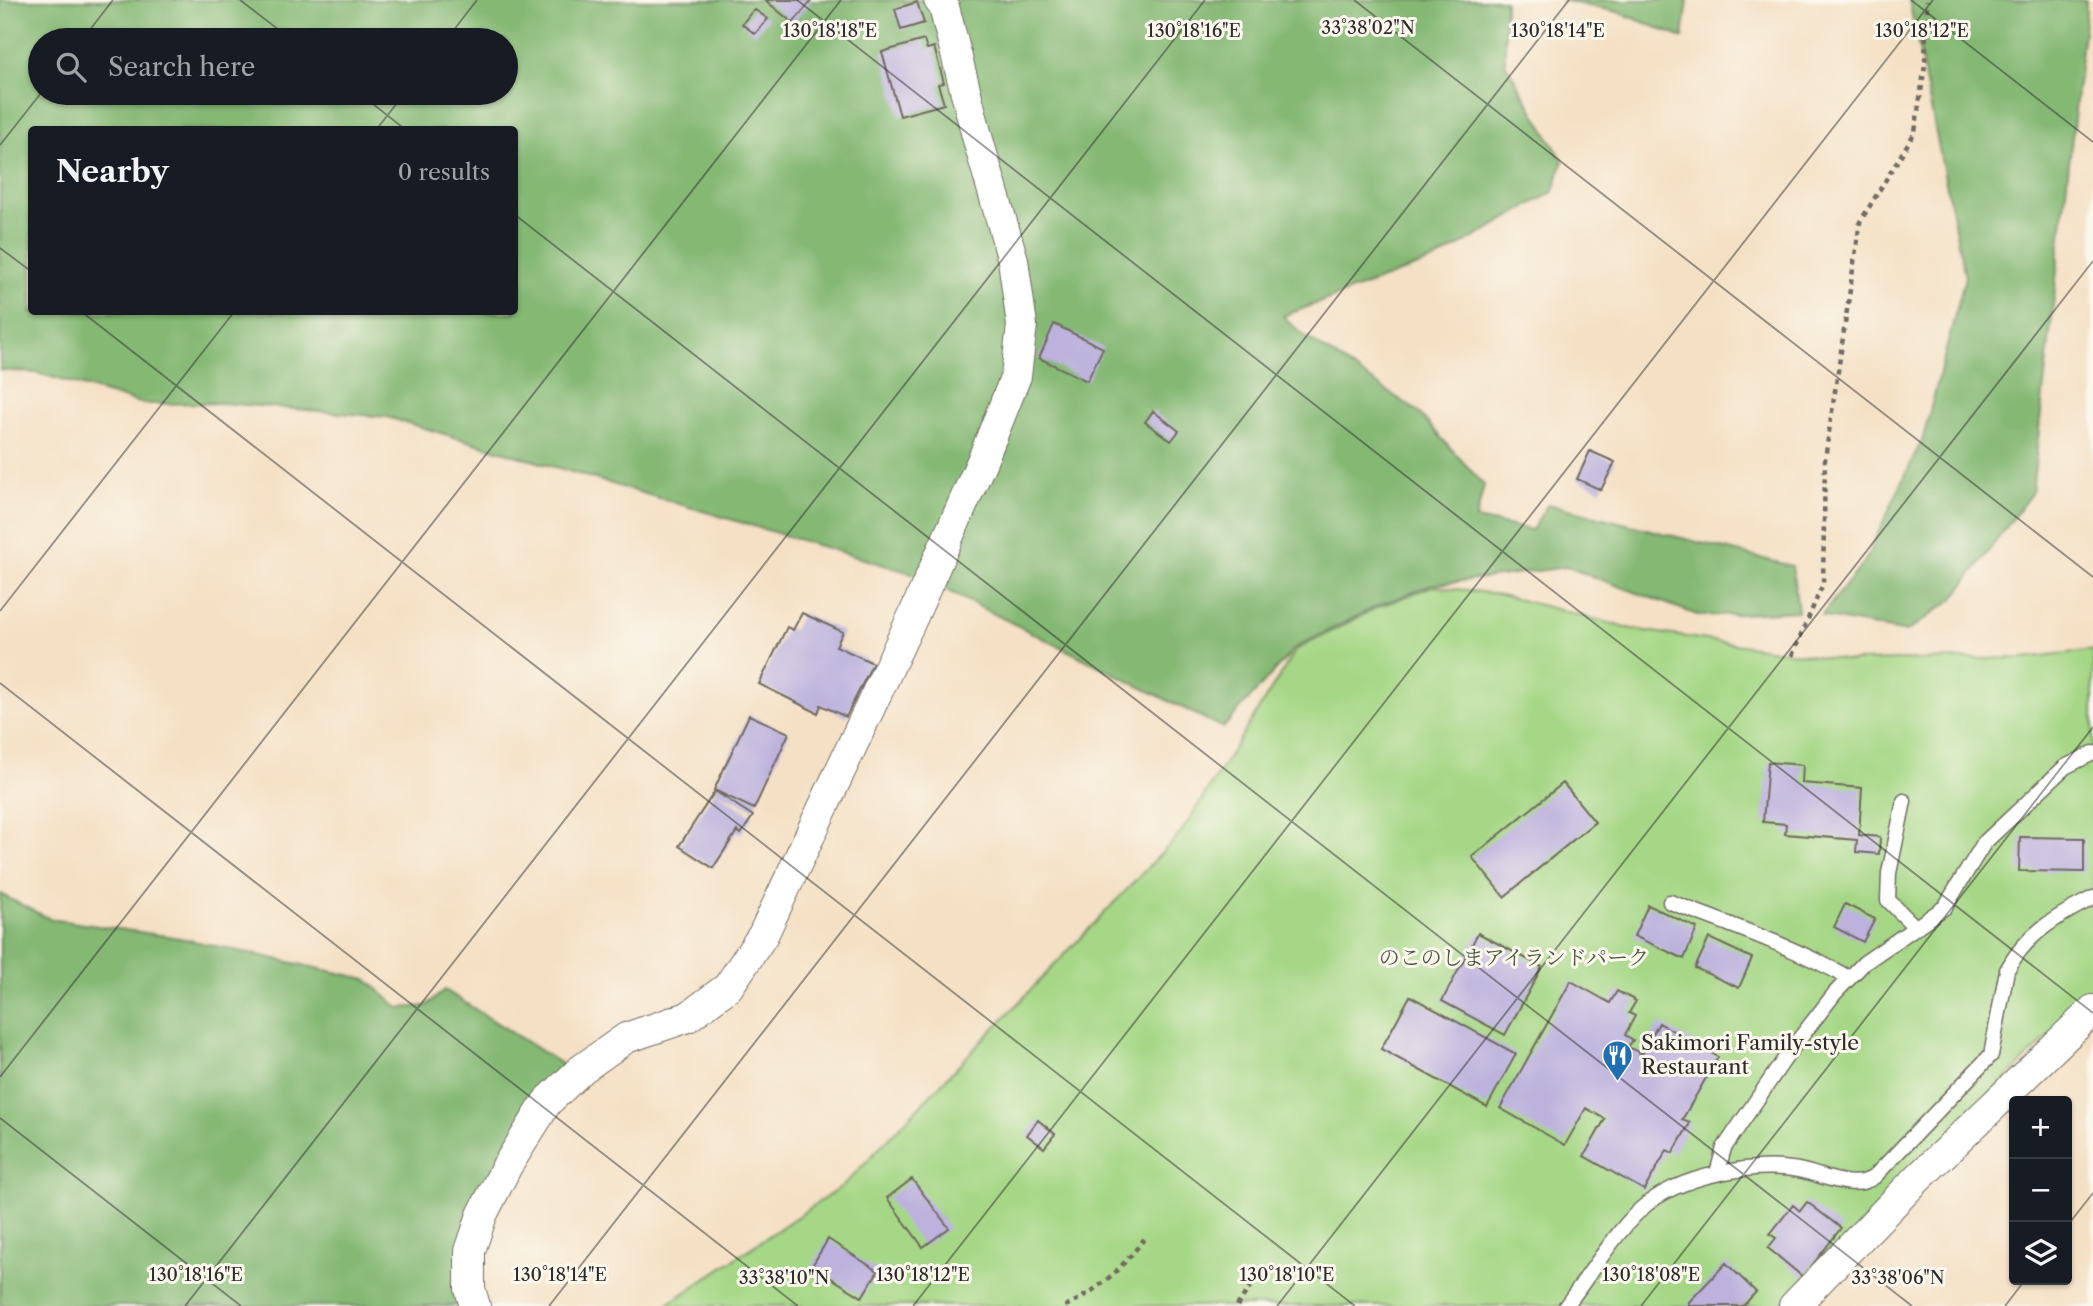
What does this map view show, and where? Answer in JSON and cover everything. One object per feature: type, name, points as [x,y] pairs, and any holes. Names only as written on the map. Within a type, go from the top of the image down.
[{"type":"street","points":[[475,1306],[470,1289],[470,1251],[482,1215],[507,1166],[547,1102],[582,1069],[626,1038],[688,1017],[728,987],[763,935],[914,614],[982,461],[1016,376],[1022,325],[1013,260],[978,140],[944,7],[939,0]]},
{"type":"street","points":[[1794,1306],[1913,1183],[2093,1010]]},
{"type":"lane","points":[[1717,1173],[1724,1148],[1790,1051],[1849,978],[1864,963],[1945,907],[1984,843],[2014,812],[2066,767],[2093,753]]},
{"type":"lane","points":[[1904,801],[1889,873],[1888,900],[1916,928]]},
{"type":"lane","points":[[1566,1306],[1641,1209],[1657,1197],[1717,1173],[1780,1167],[1853,1184],[1866,1183],[1874,1177],[1992,1055],[2007,970],[2013,958],[2046,923],[2093,898]]},
{"type":"lane","points":[[1670,902],[1772,940],[1849,978]]},
{"type":"path","points":[[1792,656],[1823,584],[1825,459],[1860,222],[1916,132],[1925,65],[1927,0]]},
{"type":"path","points":[[1065,1306],[1090,1292],[1129,1261],[1147,1235]]},
{"type":"path","points":[[1237,1306],[1255,1279]]},
{"type":"green space","points":[[0,0],[1505,0],[1505,63],[1563,161],[1554,191],[1439,258],[1283,316],[1303,335],[1417,411],[1484,485],[1476,519],[1532,530],[1548,504],[1792,566],[1798,611],[1700,616],[1567,567],[1431,585],[1375,607],[1295,648],[1223,728],[914,574],[387,417],[224,403],[144,404],[37,373],[0,370]]},
{"type":"green space","points":[[1560,0],[1688,0],[1683,38],[1618,12]]},
{"type":"green space","points":[[1909,0],[2086,0],[2086,13],[2032,492],[1954,598],[1907,632],[1821,616],[1865,561],[1923,438],[1965,277]]},
{"type":"green space","name":"のこのしまアイランドパーク","points":[[1433,586],[1497,594],[1632,629],[1850,661],[2024,658],[2093,650],[2093,992],[1779,1306],[665,1306],[844,1185],[1180,834],[1296,650],[1376,608]]},
{"type":"green space","points":[[0,894],[50,919],[180,938],[366,979],[399,1008],[426,1006],[445,990],[566,1067],[518,1126],[461,1306],[0,1306]]},
{"type":"building","points":[[765,0],[812,0],[793,23]]},
{"type":"building","points":[[917,2],[924,23],[901,30],[895,9]]},
{"type":"building","points":[[754,9],[768,19],[755,34],[742,24]]},
{"type":"building","points":[[924,40],[927,49],[934,47],[944,83],[938,84],[944,104],[900,116],[882,52]]},
{"type":"building","points":[[1054,324],[1103,348],[1087,381],[1039,358]]},
{"type":"building","points":[[1153,411],[1179,431],[1171,441],[1145,422]]},
{"type":"building","points":[[1590,451],[1615,462],[1601,490],[1577,479]]},
{"type":"building","points":[[802,613],[843,632],[836,646],[873,663],[846,717],[821,705],[818,713],[759,684],[787,627],[793,630]]},
{"type":"building","points":[[749,715],[789,733],[754,809],[714,790]]},
{"type":"building","points":[[1768,762],[1803,765],[1802,783],[1862,788],[1859,835],[1880,837],[1879,854],[1856,852],[1857,840],[1785,834],[1786,824],[1763,822]]},
{"type":"building","points":[[1563,783],[1595,822],[1504,897],[1472,857]]},
{"type":"building","points":[[715,791],[753,816],[741,834],[737,831],[713,868],[679,846]]},
{"type":"building","points":[[2020,837],[2084,838],[2084,872],[2019,871]]},
{"type":"building","points":[[1845,904],[1875,919],[1863,942],[1834,927]]},
{"type":"building","points":[[1648,905],[1697,928],[1684,959],[1634,936]]},
{"type":"building","points":[[1478,933],[1542,967],[1505,1035],[1442,1001]]},
{"type":"building","points":[[1709,938],[1752,958],[1739,988],[1695,968]]},
{"type":"building","points":[[1571,981],[1610,1003],[1617,991],[1636,1001],[1629,1013],[1635,1016],[1625,1035],[1633,1040],[1628,1047],[1642,1054],[1659,1023],[1718,1057],[1682,1120],[1690,1123],[1673,1153],[1667,1150],[1644,1190],[1584,1156],[1605,1119],[1586,1108],[1565,1145],[1500,1108]]},
{"type":"building","points":[[1410,996],[1516,1054],[1487,1107],[1381,1049]]},
{"type":"building","points":[[1038,1120],[1055,1134],[1044,1148],[1027,1135]]},
{"type":"building","points":[[912,1179],[949,1228],[923,1247],[887,1198]]},
{"type":"building","points":[[1807,1202],[1841,1228],[1803,1277],[1768,1248],[1776,1238],[1770,1234],[1793,1205],[1800,1211]]},
{"type":"building","points":[[828,1239],[878,1271],[862,1297],[812,1266]]},
{"type":"building","points":[[1726,1263],[1756,1292],[1743,1306],[1691,1306],[1688,1303]]},
{"type":"place","name":"Sakimori Family-style Restaurant","points":[[1618,1082]]}]
